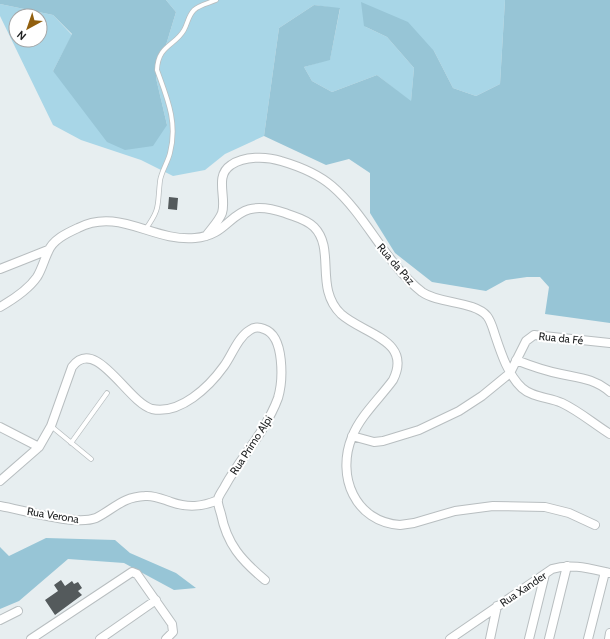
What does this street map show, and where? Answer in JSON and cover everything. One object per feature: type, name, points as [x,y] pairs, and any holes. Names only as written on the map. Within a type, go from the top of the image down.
[{"type":"street","name":"Rua da Paz","points":[[206,236],[221,214],[223,176],[225,169],[231,164],[240,160],[262,157],[288,163],[306,171],[331,185],[342,196],[387,254],[424,293],[434,298],[476,309],[487,316],[510,373],[526,391],[560,402],[572,408],[610,434]]},
{"type":"street","points":[[0,307],[26,290],[37,277],[48,250],[58,240],[69,232],[89,224],[118,222],[126,223],[178,239],[206,236],[215,232],[244,210],[259,208],[280,211],[304,220],[320,234],[324,246],[327,290],[331,300],[344,316],[390,345],[396,353],[398,362],[397,372],[393,380],[352,436],[347,461],[350,489],[358,503],[367,514],[377,520],[389,524],[400,525],[476,507],[545,507],[569,513],[595,524]]},
{"type":"street","points":[[1,266],[48,250]]},
{"type":"street","name":"Rua Primo Alpi","points":[[0,481],[39,447],[51,426],[72,368],[77,361],[84,357],[93,359],[103,365],[129,393],[141,403],[151,408],[164,410],[180,405],[212,382],[249,330],[260,327],[268,330],[278,344],[281,364],[281,383],[278,398],[269,418],[232,474],[218,500]]},
{"type":"street","name":"Rua da Fé","points":[[510,373],[526,341],[534,335],[610,343]]},
{"type":"street","points":[[516,360],[561,374],[586,378],[601,385],[610,392]]},
{"type":"street","points":[[352,436],[374,442],[425,428],[459,411],[482,396],[510,373]]},
{"type":"street","points":[[0,427],[39,447]]},
{"type":"street","name":"Rua Verona","points":[[0,506],[55,518],[85,521],[96,517],[123,500],[136,496],[148,496],[184,506],[206,505],[218,500]]},
{"type":"street","points":[[218,500],[224,527],[232,546],[246,564],[265,580]]},
{"type":"street","points":[[549,639],[567,566]]},
{"type":"street","name":"Rua Xander","points":[[450,639],[552,569],[567,566],[607,572],[588,639]]},
{"type":"street","points":[[31,639],[43,636],[128,572],[137,574],[174,628],[170,636],[166,639]]},
{"type":"street","points":[[529,639],[545,574]]},
{"type":"street","points":[[100,639],[156,600]]},
{"type":"street","points":[[490,639],[497,606]]},
{"type":"street","points":[[0,620],[18,611]]},
{"type":"street","points":[[608,639],[610,632]]},
{"type":"lane","points":[[145,230],[157,212],[160,180],[170,154],[173,138],[171,107],[157,70],[158,64],[162,52],[184,30],[188,18],[194,10],[216,0]]},
{"type":"lane","points":[[72,443],[107,392]]},
{"type":"lane","points":[[51,426],[91,459]]},
{"type":"shaded area","points":[[0,0],[166,0],[176,12],[156,78],[167,125],[153,146],[125,150],[107,142],[53,71],[72,34],[53,15],[48,14],[48,8],[19,8],[0,4]]},
{"type":"shaded area","points":[[166,0],[505,0],[500,84],[476,96],[453,88],[434,51],[364,26],[387,37],[414,68],[411,102],[377,75],[332,92],[312,81],[304,67],[330,59],[340,9],[314,5],[279,28],[264,136],[225,154],[205,170],[173,176],[141,160],[81,140],[53,125],[16,48],[48,48],[48,14],[53,15],[72,35],[53,71],[167,125],[156,78],[176,12]]},
{"type":"shaded area","points":[[505,0],[610,0],[610,323],[545,314],[549,287],[540,277],[506,280],[486,291],[432,282],[395,253],[370,213],[370,173],[349,159],[326,165],[264,136],[279,28],[314,5],[340,8],[330,60],[304,67],[312,81],[332,92],[377,75],[411,101],[414,68],[387,37],[364,26],[361,2],[408,22],[434,51],[453,88],[476,96],[500,84]]},
{"type":"shaded area","points":[[0,4],[19,8],[8,8],[8,32],[0,16]]},
{"type":"shaded area","points":[[46,538],[115,540],[130,553],[176,573],[196,588],[174,590],[124,563],[68,559],[19,601],[0,609],[0,547],[9,556]]},
{"type":"building","points":[[169,197],[178,198],[177,210],[168,209]]},
{"type":"building","points":[[61,580],[65,586],[72,581],[74,584],[78,582],[82,588],[78,591],[82,595],[55,615],[45,600],[58,591],[54,585]]}]
